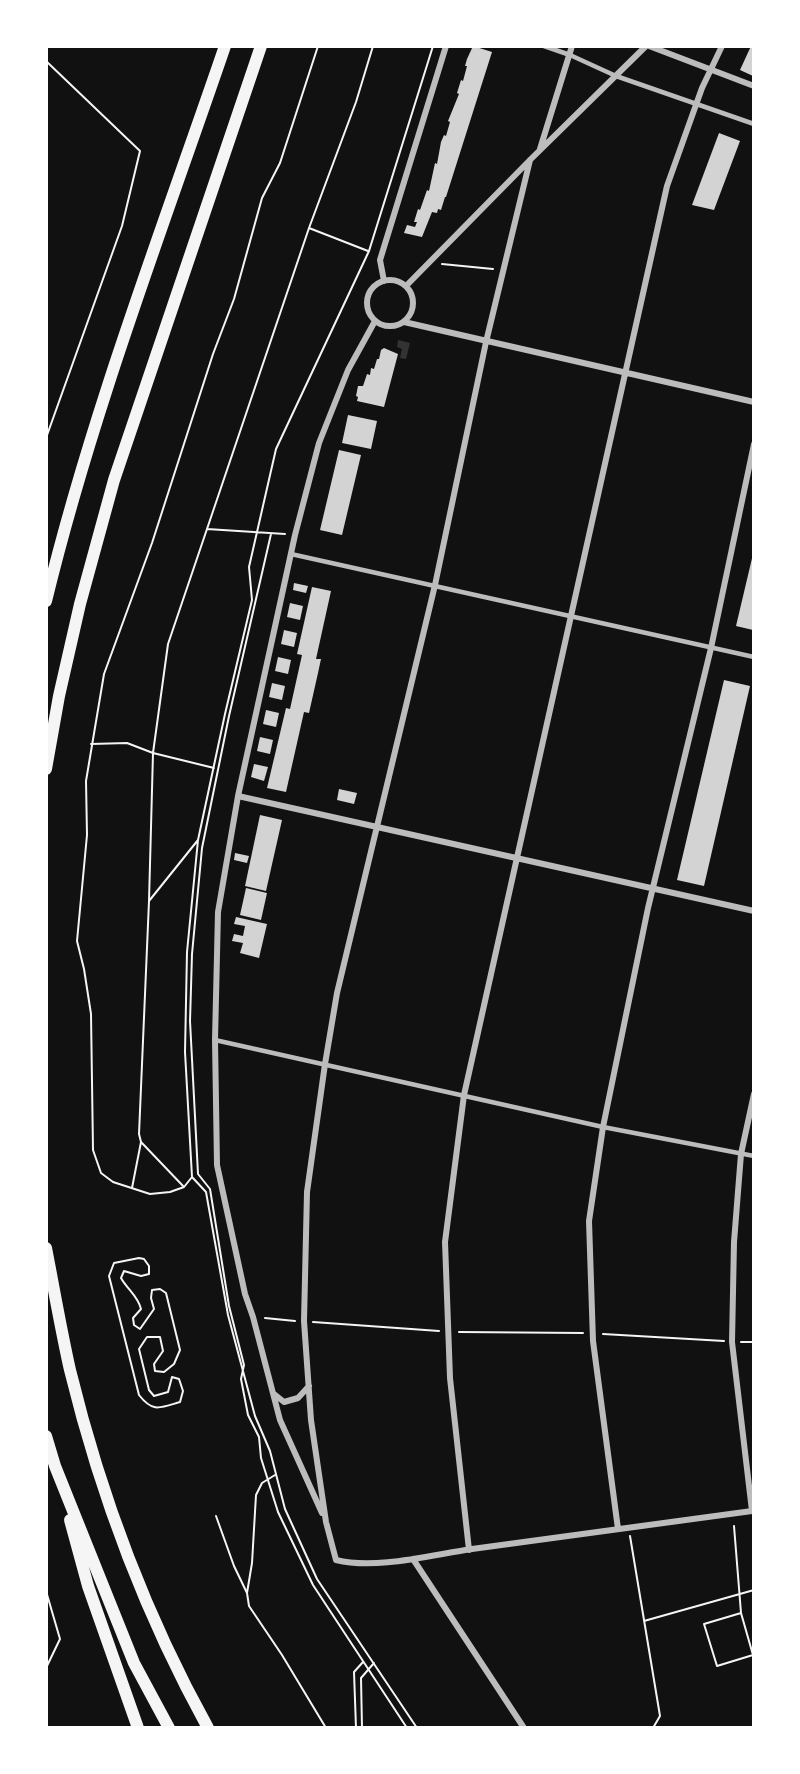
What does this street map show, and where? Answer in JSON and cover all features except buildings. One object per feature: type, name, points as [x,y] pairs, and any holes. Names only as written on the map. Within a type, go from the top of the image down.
[{"type":"highway","points":[[46,601],[65,526],[106,391],[225,46]]},
{"type":"highway","points":[[46,770],[59,696],[80,604],[114,480],[261,46]]},
{"type":"highway","points":[[46,1248],[70,1370],[107,1496],[143,1592],[187,1689],[208,1728]]},
{"type":"highway","points":[[46,1436],[88,1586],[138,1728]]},
{"type":"highway","points":[[55,1466],[134,1662],[169,1728]]},
{"type":"street","points":[[384,281],[380,260],[446,46]]},
{"type":"street","points":[[543,46],[570,55],[616,76],[753,124]]},
{"type":"street","points":[[539,151],[572,46]]},
{"type":"street","points":[[406,286],[539,151],[647,46],[753,86]]},
{"type":"street","points":[[469,1550],[450,1378],[445,1242],[464,1095],[667,186],[696,103],[722,46]]},
{"type":"street","points":[[530,160],[486,342],[435,585],[336,993],[307,1192],[304,1321],[311,1420],[326,1522],[336,1560],[351,1564],[413,1559],[629,1527],[753,1513],[732,1342],[734,1242],[741,1154],[753,1094]]},
{"type":"street","points":[[404,322],[412,309],[411,293],[399,282],[384,281],[371,291],[368,303],[375,321],[390,326],[404,322],[753,402]]},
{"type":"street","points":[[326,1522],[280,1420],[245,1294],[217,1165],[215,1040],[218,912],[237,796],[295,535],[324,427],[348,370],[375,321]]},
{"type":"street","points":[[618,1529],[592,1333],[589,1221],[603,1127],[653,888],[711,648],[753,444]]},
{"type":"street","points":[[291,554],[753,657]]},
{"type":"street","points":[[237,796],[753,911]]},
{"type":"street","points":[[215,1040],[603,1127],[753,1156]]},
{"type":"street","points":[[273,1394],[284,1402],[298,1398],[309,1386]]},
{"type":"street","points":[[413,1559],[524,1728]]},
{"type":"path","points":[[192,1177],[184,1187],[170,1192],[150,1194],[113,1182],[101,1173],[93,1150],[91,1014],[77,941],[87,835],[86,781],[104,674],[152,543],[213,354],[234,299],[262,198],[280,162],[318,46]]},
{"type":"path","points":[[132,1188],[141,1142],[139,1134],[153,753],[168,644],[309,228],[356,102],[373,46]]},
{"type":"path","points":[[417,1728],[318,1579],[285,1509],[270,1451],[255,1416],[228,1315],[206,1192],[192,1177],[184,1052],[187,952],[198,840],[252,600],[249,567],[276,449],[369,251],[433,46]]},
{"type":"path","points":[[46,61],[140,151],[122,226],[46,438]]},
{"type":"path","points":[[309,228],[369,251]]},
{"type":"path","points":[[430,263],[503,270]]},
{"type":"path","points":[[207,529],[295,535]]},
{"type":"path","points":[[91,744],[127,743],[153,753],[213,768]]},
{"type":"path","points":[[149,901],[198,840]]},
{"type":"path","points":[[141,1142],[184,1187]]},
{"type":"path","points":[[139,1258],[144,1258],[149,1266],[149,1274],[141,1276],[124,1271],[121,1278],[126,1287],[139,1300],[141,1309],[133,1318],[134,1325],[140,1329],[151,1316],[154,1309],[151,1298],[152,1290],[160,1288],[166,1293],[180,1350],[174,1364],[164,1372],[155,1371],[154,1364],[163,1351],[160,1337],[147,1337],[139,1349],[149,1390],[154,1396],[168,1392],[172,1377],[179,1379],[183,1390],[180,1402],[158,1408],[146,1404],[139,1395],[109,1276],[114,1263],[139,1258]]},
{"type":"path","points":[[253,1317],[449,1332],[592,1333],[753,1342]]},
{"type":"path","points":[[242,1367],[241,1379],[249,1415],[259,1437],[261,1458],[278,1512],[313,1585],[407,1728]]},
{"type":"path","points":[[247,1593],[252,1563],[256,1495],[262,1482],[276,1475]]},
{"type":"path","points":[[216,1516],[234,1566],[247,1593],[249,1606],[326,1728]]},
{"type":"path","points":[[734,1526],[741,1613],[753,1655],[717,1666],[704,1624],[741,1613]]},
{"type":"path","points":[[629,1527],[660,1716],[653,1728]]},
{"type":"path","points":[[644,1621],[753,1590]]},
{"type":"path","points":[[46,1592],[60,1639],[46,1668]]},
{"type":"path","points":[[356,1728],[354,1672],[363,1662]]},
{"type":"path","points":[[362,1728],[361,1678],[374,1663]]},
{"type":"shaded area","points":[[398,340],[410,343],[406,359],[400,358],[402,349],[397,347]]}]
